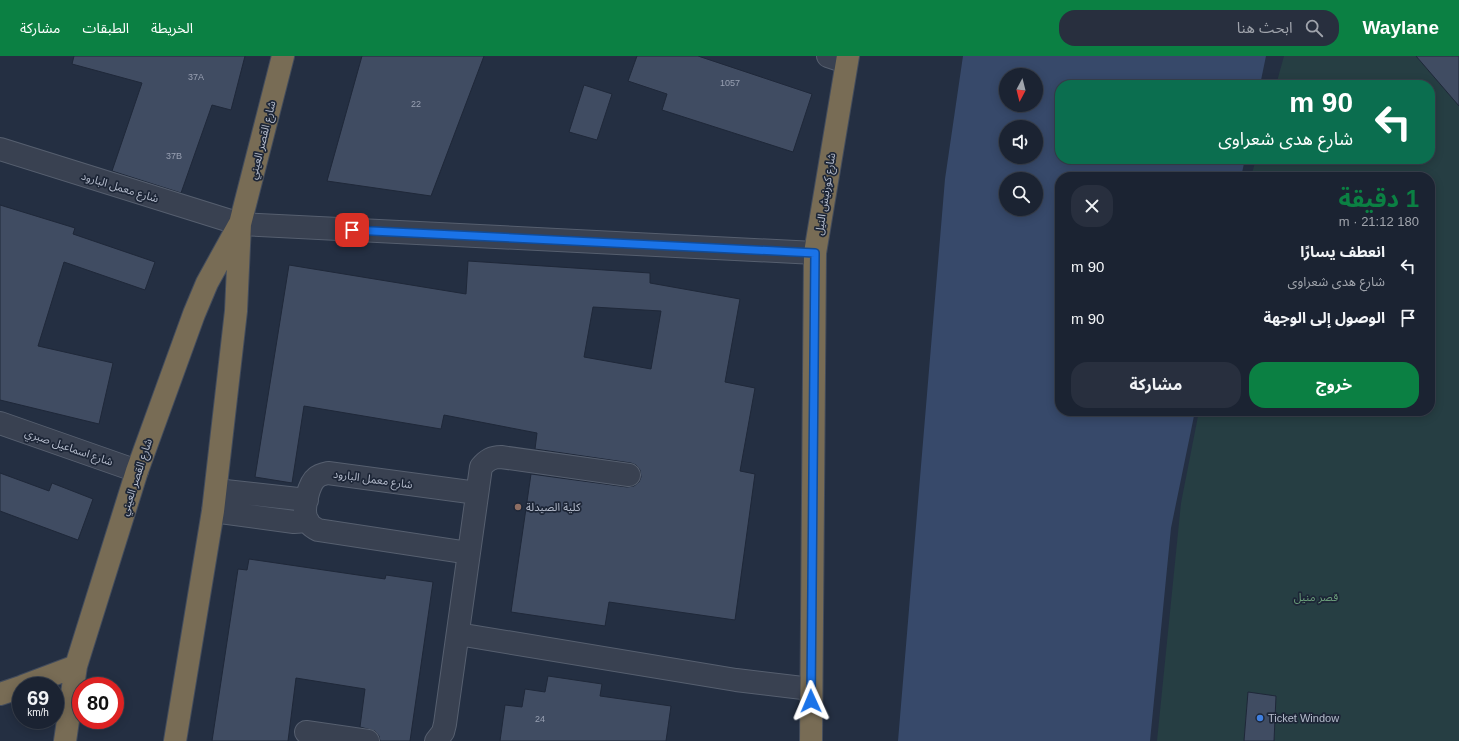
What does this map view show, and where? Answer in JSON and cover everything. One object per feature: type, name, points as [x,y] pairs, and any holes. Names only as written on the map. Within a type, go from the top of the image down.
[{"type":"highway","name":"شارع القصر العيني","points":[[175,741],[216,490],[236,311],[240,224],[283,56]]},
{"type":"highway","name":"شارع كورنيش النيل","points":[[811,741],[815,253],[841,58]]},
{"type":"highway","name":"شارع القصر العيني","points":[[65,741],[76,666],[137,471],[202,295],[222,253],[240,224]]},
{"type":"highway","points":[[46,677],[76,666]]},
{"type":"highway","points":[[0,694],[12,690]]},
{"type":"street","name":"شارع معمل البارود","points":[[0,149],[240,224],[815,253]]},
{"type":"street","name":"شارع اسماعيل صبري","points":[[0,423],[137,471]]},
{"type":"street","points":[[436,741],[443,732],[445,724],[477,493],[482,467],[486,461],[494,457],[629,475]]},
{"type":"street","name":"شارع معمل البارود","points":[[307,511],[311,483],[315,478],[328,473],[477,493]]},
{"type":"street","points":[[216,490],[307,511]]},
{"type":"street","points":[[213,512],[294,522],[307,511]]},
{"type":"street","points":[[307,511],[310,525],[318,530],[469,553]]},
{"type":"street","points":[[458,634],[736,680],[811,689]]},
{"type":"street","points":[[306,732],[368,741]]},
{"type":"green space","name":"قصر منيل","points":[[1284,56],[1459,56],[1459,741],[1157,741],[1181,503],[1198,416],[1435,416],[1435,172],[1252,172],[1255,164],[1435,164],[1435,80],[1277,80]]},
{"type":"water","points":[[963,56],[1266,56],[1261,80],[1055,80],[1055,164],[1244,164],[1242,172],[1055,172],[1055,416],[1194,416],[1171,528],[1150,741],[898,741],[945,179]]},
{"type":"building","points":[[74,56],[245,56],[231,110],[212,105],[181,193],[112,171],[142,83],[72,64]]},
{"type":"building","points":[[362,56],[484,56],[431,196],[327,181]]},
{"type":"building","points":[[637,56],[698,56],[812,94],[793,152],[662,110],[667,94],[628,81]]},
{"type":"building","points":[[1416,56],[1459,56],[1459,106]]},
{"type":"building","points":[[584,85],[612,94],[597,140],[569,132]]},
{"type":"building","points":[[0,205],[75,228],[73,234],[155,262],[145,290],[64,262],[38,346],[113,363],[99,424],[0,400]]},
{"type":"building","points":[[468,261],[650,273],[650,283],[740,299],[725,382],[755,388],[740,471],[755,474],[735,620],[609,602],[605,626],[511,612],[531,474],[627,487],[634,486],[639,482],[641,477],[640,470],[636,465],[631,463],[535,449],[537,433],[444,415],[441,429],[304,406],[292,483],[255,477],[289,265],[466,294]],"holes":[[[593,307],[661,311],[651,369],[584,357]]]},
{"type":"building","points":[[0,473],[49,491],[52,483],[93,499],[78,540],[0,511]]},
{"type":"building","points":[[249,559],[385,579],[386,575],[433,582],[410,741],[380,741],[379,736],[375,731],[360,727],[365,689],[296,678],[288,741],[212,741],[238,569],[247,570]]},
{"type":"building","points":[[548,676],[602,684],[600,696],[671,706],[666,741],[500,741],[505,705],[522,707],[525,689],[545,692]]},
{"type":"building","name":"Ticket Window","points":[[1248,692],[1276,696],[1274,741],[1244,741]]},
{"type":"place","name":"كلية الصيدلة","points":[[518,507]]},
{"type":"place","name":"Ticket Window","points":[[1260,718]]},
{"type":"route","points":[[352,230],[815,253],[811,701]]}]
